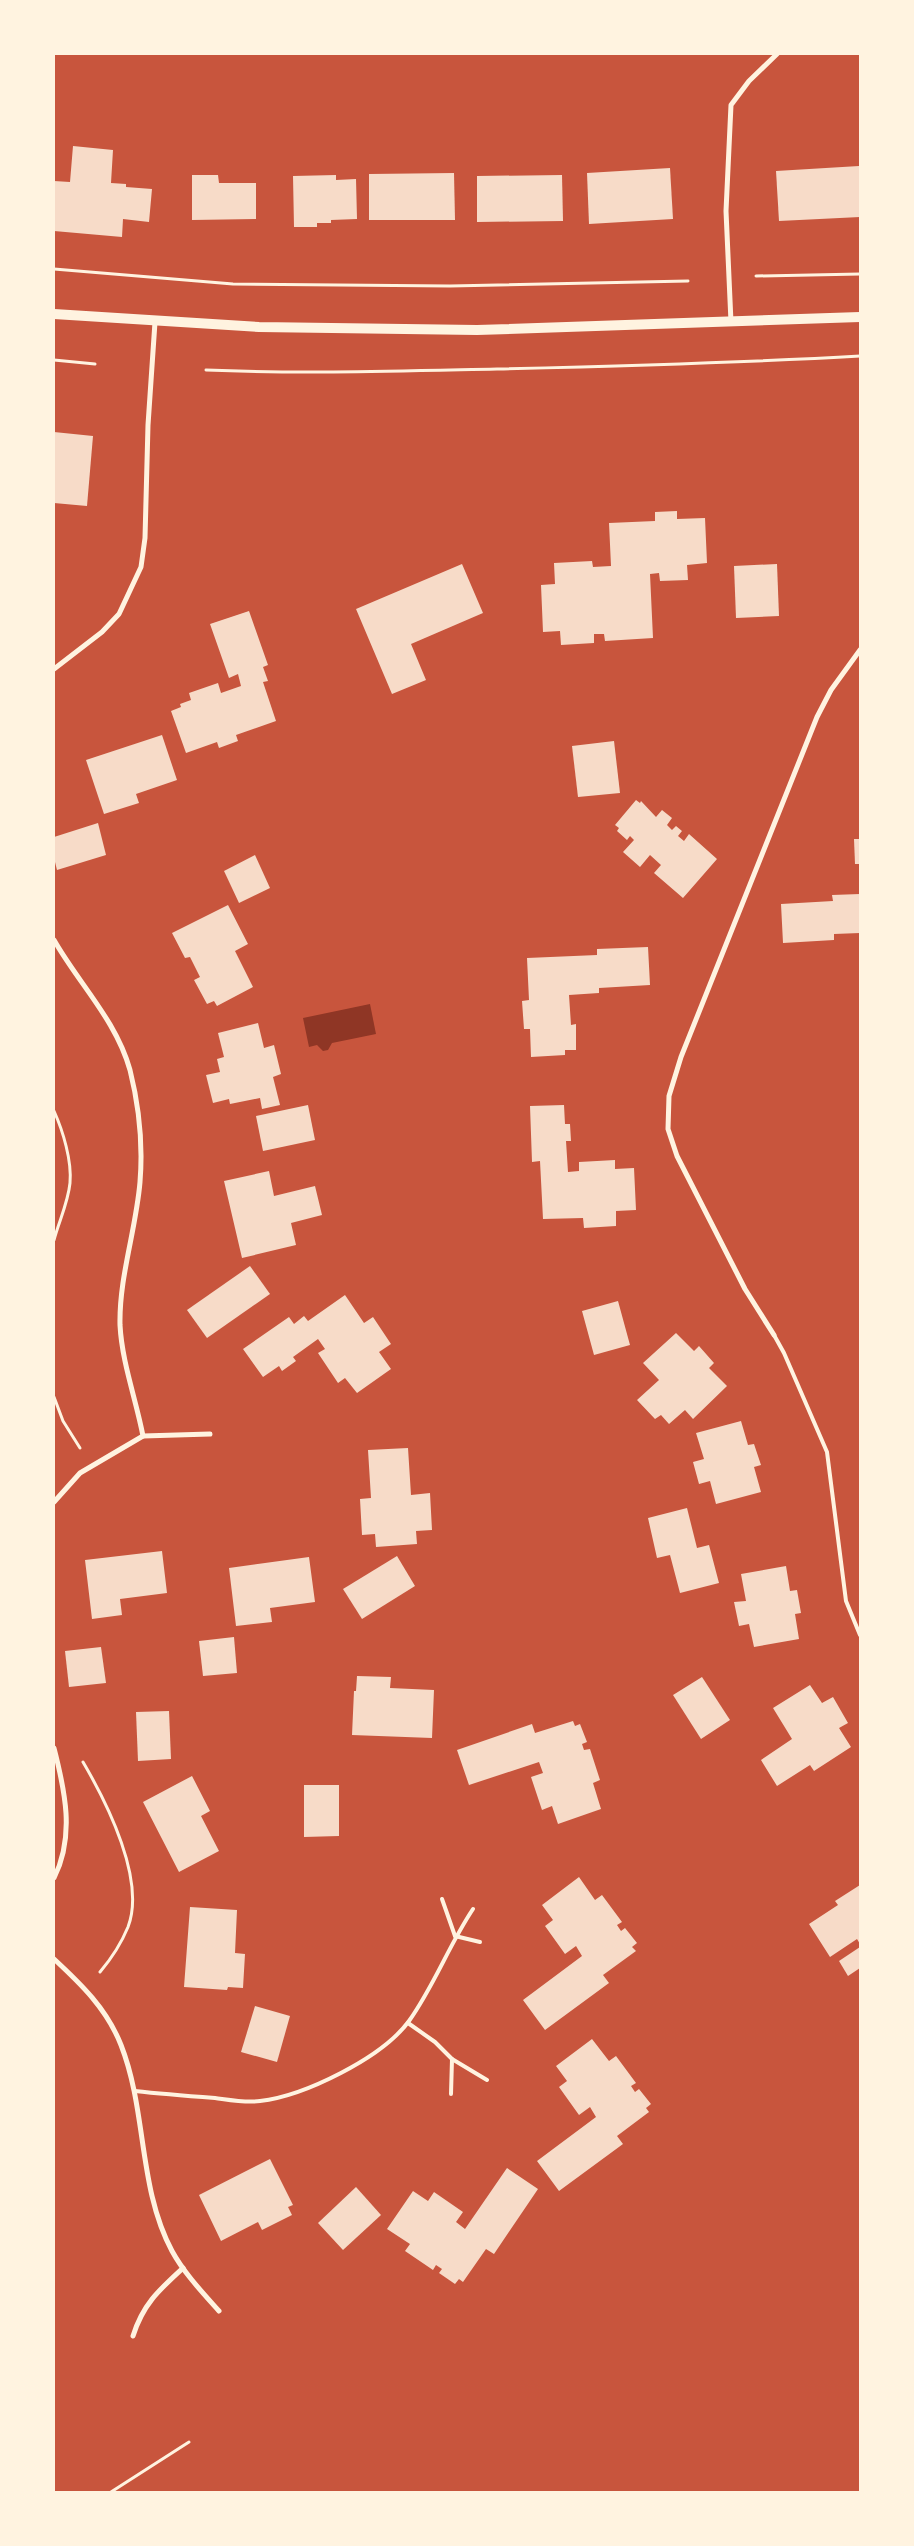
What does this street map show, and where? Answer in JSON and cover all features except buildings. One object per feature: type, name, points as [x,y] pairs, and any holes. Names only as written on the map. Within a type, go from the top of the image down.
[{"type":"main road","points":[[54,314],[155,322],[259,327],[477,330],[860,317]]},
{"type":"street","points":[[731,322],[726,211],[731,105],[749,81],[777,54]]},
{"type":"street","points":[[54,669],[102,632],[119,614],[141,567],[145,538],[148,425],[155,322]]},
{"type":"street","points":[[774,1334],[745,1289],[677,1156],[668,1129],[669,1096],[681,1057],[817,717],[831,690],[860,650]]},
{"type":"street","points":[[54,940],[65,960],[109,1019],[130,1069],[138,1110],[141,1147],[140,1184],[124,1281],[120,1324],[125,1365],[143,1436]]},
{"type":"street","points":[[54,1502],[80,1473],[143,1436],[210,1434]]},
{"type":"street","points":[[54,1748],[67,1814],[66,1841],[54,1878]]},
{"type":"street","points":[[54,1958],[101,2008],[121,2044],[135,2091],[151,2191],[164,2233],[183,2268],[219,2311]]},
{"type":"street","points":[[133,2336],[140,2315],[150,2300],[183,2268]]},
{"type":"lane","points":[[774,1334],[827,1452],[846,1601],[860,1635]]},
{"type":"lane","points":[[442,1899],[455,1936]]},
{"type":"lane","points":[[135,2091],[260,2101],[282,2096],[334,2076],[372,2056],[408,2023],[429,1988],[455,1936],[473,1909]]},
{"type":"lane","points":[[455,1936],[480,1942]]},
{"type":"lane","points":[[408,2023],[435,2042],[452,2059],[487,2080]]},
{"type":"lane","points":[[451,2094],[452,2059]]},
{"type":"path","points":[[54,270],[233,284],[450,286],[688,281]]},
{"type":"path","points":[[756,276],[860,274]]},
{"type":"path","points":[[206,370],[255,372],[407,371],[714,364],[860,356]]},
{"type":"path","points":[[54,360],[95,364]]},
{"type":"path","points":[[54,1111],[70,1167],[70,1184],[66,1204],[54,1240]]},
{"type":"path","points":[[54,1397],[63,1421],[91,1465]]},
{"type":"path","points":[[79,1755],[103,1798],[114,1823],[129,1868],[132,1891],[128,1926],[112,1958],[85,1989]]},
{"type":"path","points":[[111,2492],[189,2442]]},
{"type":"shaded area","points":[[370,1004],[376,1034],[332,1043],[328,1050],[323,1051],[317,1045],[309,1047],[303,1018]]}]
